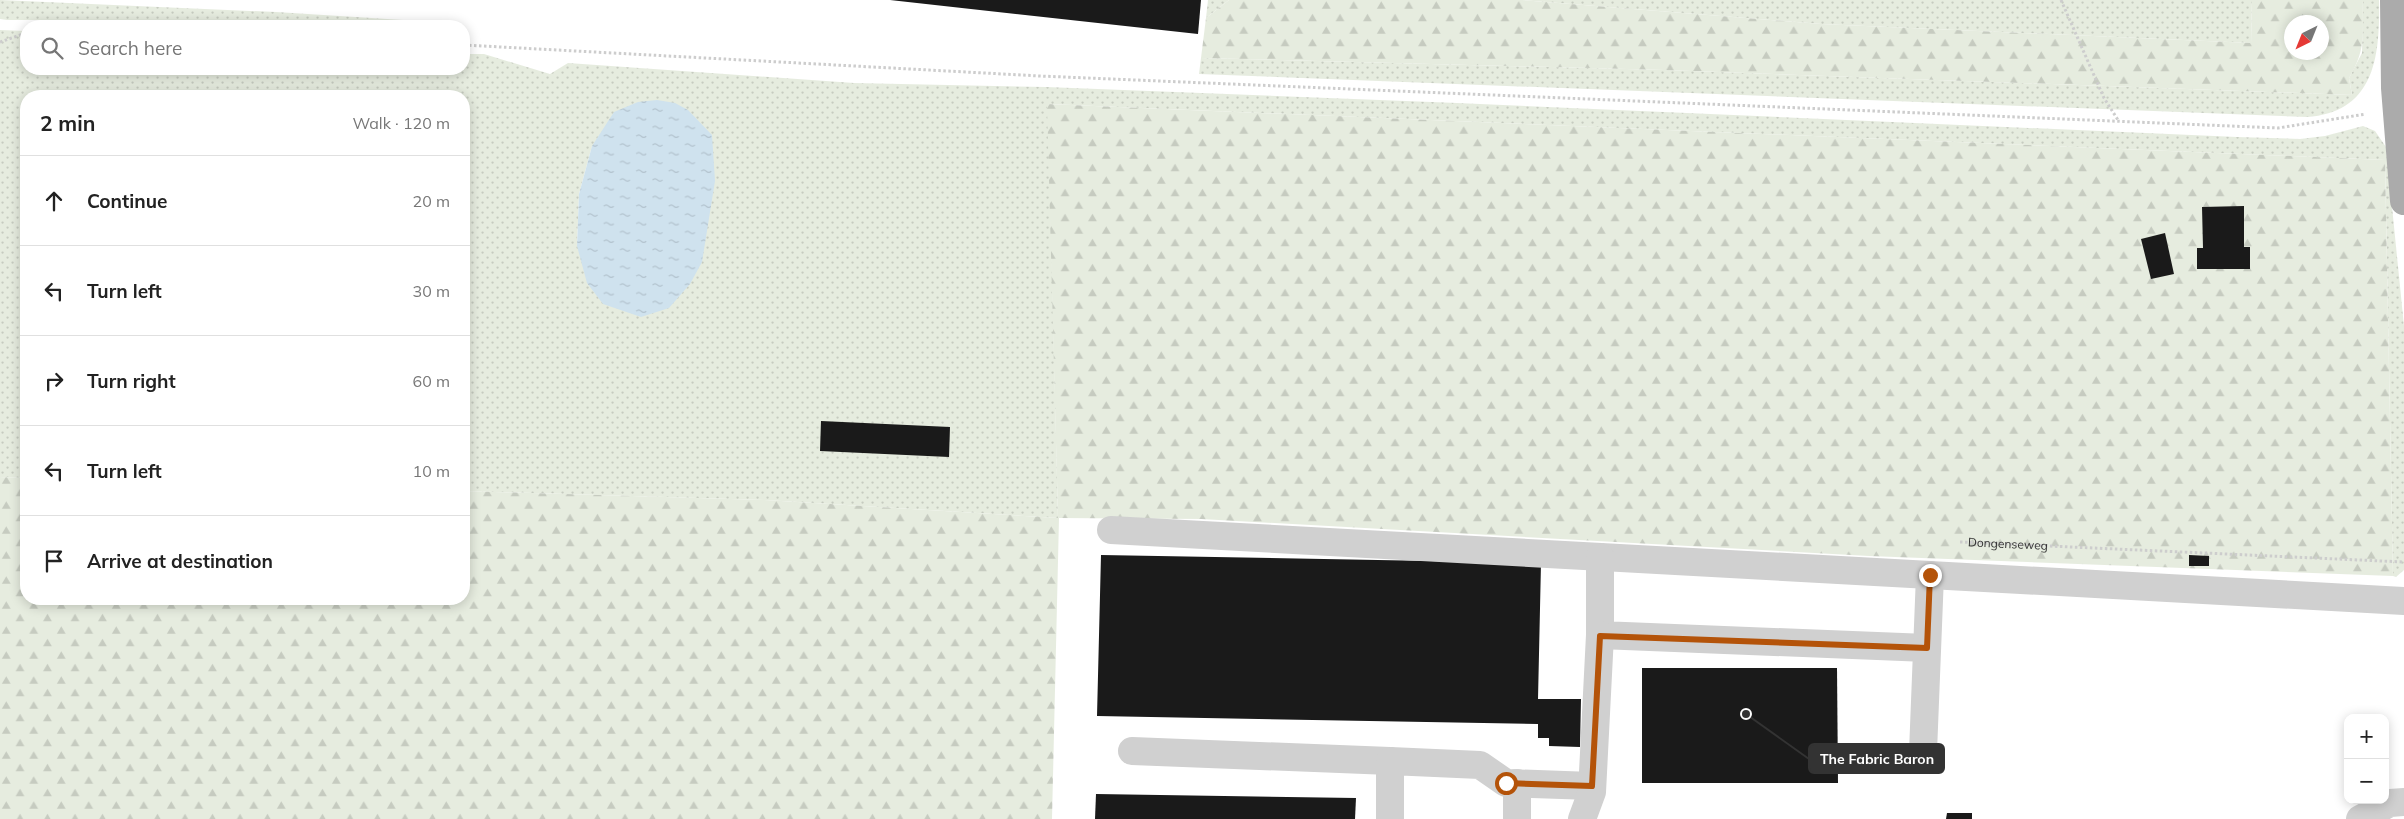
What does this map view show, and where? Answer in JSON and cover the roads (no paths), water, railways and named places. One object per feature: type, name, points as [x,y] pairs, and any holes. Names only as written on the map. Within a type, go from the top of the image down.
[{"type":"main road","points":[[2394,0],[2404,202]]},
{"type":"lane","points":[[1111,530],[2404,601]]},
{"type":"lane","points":[[1582,819],[1592,786],[1600,636],[1600,557]]},
{"type":"lane","points":[[1923,752],[1930,575]]},
{"type":"lane","points":[[1600,636],[1927,648]]},
{"type":"lane","points":[[1132,751],[1480,765],[1506,783],[1592,786]]},
{"type":"lane","points":[[1390,761],[1390,819]]},
{"type":"lane","points":[[1517,783],[1517,819]]},
{"type":"lane","points":[[2360,819],[2390,803],[2404,802]]},
{"type":"water","points":[[657,100],[675,103],[688,110],[712,135],[715,181],[702,262],[690,284],[669,308],[641,317],[603,304],[587,283],[577,246],[579,194],[592,146],[614,112],[638,102]]},
{"type":"place","name":"The Fabric Baron","points":[[1746,714]]}]
